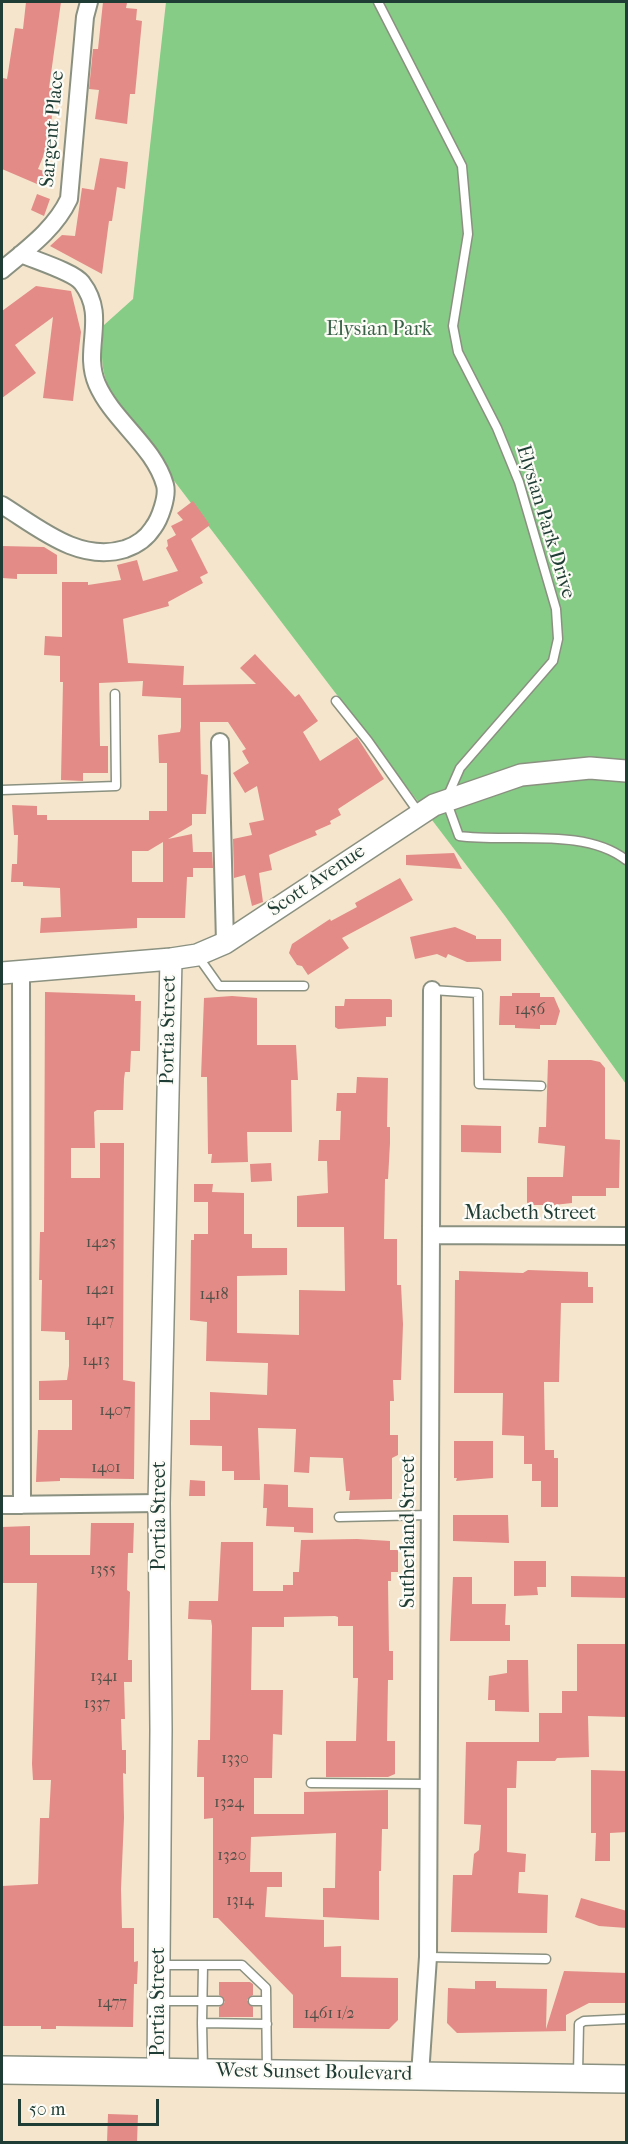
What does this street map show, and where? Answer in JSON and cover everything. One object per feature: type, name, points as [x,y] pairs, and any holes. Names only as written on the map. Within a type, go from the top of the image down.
[{"type":"main road","name":"West Sunset Boulevard","points":[[2,2070],[627,2079]]},
{"type":"street","name":"Sargent Place","points":[[2,270],[61,215],[69,199],[85,17],[89,2]]},
{"type":"street","points":[[2,505],[57,540],[92,554],[111,553],[131,547],[147,537],[156,523],[166,488],[159,468],[108,404],[96,382],[92,359],[96,320],[92,297],[80,280],[21,254]]},
{"type":"street","points":[[220,742],[225,943]]},
{"type":"street","name":"Scott Avenue","points":[[11,973],[171,960],[197,955],[225,943],[419,814],[446,800],[521,775],[590,768],[627,771]]},
{"type":"street","name":"Portia Street","points":[[158,2073],[160,2001],[159,1503],[171,960]]},
{"type":"street","points":[[11,973],[22,1505]]},
{"type":"street","name":"Sutherland Street","points":[[420,2075],[428,1956],[433,1235],[432,990]]},
{"type":"street","name":"Macbeth Street","points":[[433,1235],[627,1236]]},
{"type":"street","points":[[2,1505],[159,1503]]},
{"type":"lane","name":"Elysian Park Drive","points":[[378,2],[462,166],[468,234],[453,326],[458,352],[497,428],[519,482],[556,609],[558,639],[553,661],[460,768],[446,800]]},
{"type":"lane","points":[[2,790],[116,786],[115,694]]},
{"type":"lane","points":[[336,701],[368,741],[419,814]]},
{"type":"lane","points":[[446,800],[459,836],[475,838],[538,836],[613,849],[627,860]]},
{"type":"lane","points":[[197,955],[219,986],[304,986]]},
{"type":"lane","points":[[432,990],[478,993],[479,1084],[541,1086]]},
{"type":"lane","points":[[339,1517],[430,1515]]},
{"type":"lane","points":[[311,1783],[429,1784]]},
{"type":"lane","points":[[428,1956],[546,1959]]},
{"type":"lane","points":[[159,1965],[242,1965],[266,1988],[267,2073]]},
{"type":"lane","points":[[203,1965],[203,2072]]},
{"type":"lane","points":[[160,2001],[219,2001]]},
{"type":"lane","points":[[253,2001],[266,2001]]},
{"type":"lane","points":[[578,2078],[579,2024],[584,2021],[627,2019]]},
{"type":"lane","points":[[202,2023],[267,2024]]},
{"type":"green space","name":"Elysian Park","points":[[166,2],[626,2],[626,1084],[505,916],[121,411],[121,406],[105,378],[102,358],[104,325],[133,299]]},
{"type":"building","points":[[26,2],[61,2],[49,88],[54,88],[50,140],[38,169],[49,173],[44,187],[2,169],[2,83],[3,78],[7,79],[15,28],[23,29]]},
{"type":"building","points":[[103,2],[127,3],[126,8],[137,9],[136,20],[142,21],[135,94],[130,94],[127,124],[95,119],[99,90],[89,89],[93,49],[98,49]]},
{"type":"building","points":[[100,158],[128,162],[125,189],[117,187],[112,221],[109,221],[102,274],[50,246],[62,235],[75,236],[82,188],[94,190]]},
{"type":"building","points":[[37,194],[50,199],[44,216],[31,210]]},
{"type":"building","points":[[36,286],[71,291],[81,332],[73,401],[43,398],[53,317],[15,345],[36,373],[2,398],[2,311]]},
{"type":"building","points":[[193,501],[210,525],[191,539],[208,573],[200,577],[203,583],[168,602],[169,606],[123,619],[128,663],[184,666],[183,685],[256,684],[240,668],[255,654],[295,697],[299,694],[318,721],[303,732],[320,761],[357,737],[384,779],[338,809],[341,815],[330,821],[331,824],[315,831],[317,835],[269,855],[272,870],[259,873],[263,902],[252,906],[245,875],[234,878],[233,839],[252,835],[249,823],[264,820],[257,786],[245,793],[233,773],[249,763],[242,751],[246,749],[228,722],[200,722],[201,774],[208,775],[206,814],[192,814],[192,825],[168,839],[192,834],[193,852],[212,852],[213,868],[193,868],[193,877],[187,877],[185,918],[137,918],[137,928],[40,933],[41,918],[61,917],[60,888],[23,886],[23,882],[11,882],[12,864],[17,864],[18,835],[14,835],[12,805],[37,806],[37,815],[47,815],[47,820],[149,820],[149,811],[167,811],[167,763],[159,763],[158,735],[180,732],[181,727],[181,698],[142,696],[143,681],[99,683],[100,746],[108,746],[108,773],[83,773],[83,781],[61,780],[63,682],[60,682],[60,656],[44,655],[45,636],[62,637],[62,582],[88,582],[88,585],[121,580],[117,565],[137,560],[143,581],[178,571],[166,548],[167,540],[176,535],[171,526],[183,520],[177,513]],"holes":[[[163,842],[163,882],[132,882],[132,851],[148,851]]]},
{"type":"building","points":[[2,546],[44,547],[57,555],[57,574],[17,574],[17,579],[2,578]]},
{"type":"building","points":[[454,853],[462,869],[406,865],[406,855]]},
{"type":"building","points":[[400,878],[413,900],[342,938],[349,948],[308,975],[302,966],[297,965],[289,953],[292,944],[330,919],[331,921],[357,907],[355,903]]},
{"type":"building","points":[[455,927],[476,936],[476,939],[501,939],[501,961],[467,962],[448,954],[446,958],[437,954],[415,959],[410,937]]},
{"type":"building","points":[[45,992],[135,995],[135,1001],[141,1001],[140,1051],[131,1051],[130,1072],[125,1072],[124,1079],[123,1110],[94,1112],[95,1148],[71,1148],[71,1178],[100,1178],[100,1143],[124,1143],[123,1380],[135,1382],[134,1479],[60,1478],[60,1481],[36,1482],[38,1430],[72,1430],[72,1400],[39,1400],[39,1381],[67,1380],[69,1366],[69,1340],[65,1340],[65,1332],[41,1331],[42,1280],[39,1280],[40,1232],[44,1232]]},
{"type":"building","points":[[512,993],[540,993],[540,997],[554,997],[560,1011],[556,1025],[540,1025],[540,1029],[499,1025],[500,996],[512,996]]},
{"type":"building","points":[[232,996],[257,998],[257,1045],[296,1045],[298,1080],[291,1080],[292,1132],[247,1132],[248,1162],[211,1163],[212,1154],[208,1154],[207,1077],[201,1077],[204,998]]},
{"type":"building","points":[[345,999],[390,999],[392,1000],[392,1017],[386,1017],[386,1026],[338,1029],[335,1027],[335,1006],[344,1006]]},
{"type":"building","points":[[548,1060],[591,1060],[600,1062],[605,1068],[605,1139],[620,1140],[619,1188],[606,1188],[606,1196],[572,1196],[572,1203],[528,1205],[527,1177],[563,1177],[565,1146],[538,1143],[539,1127],[546,1127]]},
{"type":"building","points":[[357,1077],[388,1078],[387,1127],[390,1127],[390,1143],[388,1179],[385,1179],[384,1239],[397,1239],[397,1285],[401,1285],[403,1324],[401,1380],[393,1380],[394,1401],[390,1401],[390,1435],[398,1435],[398,1455],[392,1458],[392,1499],[349,1500],[350,1491],[346,1491],[343,1458],[310,1457],[309,1473],[294,1472],[296,1429],[258,1428],[260,1480],[234,1480],[234,1471],[222,1471],[222,1446],[190,1445],[190,1420],[210,1420],[210,1392],[267,1395],[268,1363],[206,1361],[207,1322],[190,1320],[191,1240],[194,1240],[194,1234],[208,1234],[208,1202],[194,1202],[194,1184],[213,1184],[212,1192],[244,1193],[244,1234],[252,1234],[252,1248],[287,1248],[287,1275],[237,1276],[237,1333],[299,1335],[299,1290],[345,1291],[344,1227],[297,1227],[297,1196],[328,1193],[327,1161],[318,1161],[319,1140],[340,1140],[341,1111],[336,1111],[337,1093],[356,1093]]},
{"type":"building","points":[[461,1125],[501,1126],[501,1153],[461,1152]]},
{"type":"building","points":[[271,1163],[272,1181],[251,1182],[250,1164]]},
{"type":"building","points":[[528,1270],[588,1272],[588,1287],[593,1287],[593,1303],[561,1303],[559,1382],[544,1382],[545,1450],[554,1450],[554,1458],[558,1458],[558,1507],[541,1507],[541,1481],[532,1481],[532,1464],[524,1464],[524,1436],[502,1435],[503,1393],[454,1393],[455,1280],[459,1280],[459,1271],[523,1273]]},
{"type":"building","points":[[454,1441],[493,1441],[493,1478],[456,1481],[457,1478],[454,1478]]},
{"type":"building","points":[[190,1480],[205,1481],[205,1496],[189,1496]]},
{"type":"building","points":[[264,1484],[288,1485],[288,1507],[313,1508],[313,1533],[294,1532],[294,1527],[266,1526],[267,1508],[263,1508]]},
{"type":"building","points":[[453,1515],[508,1515],[509,1543],[453,1541]]},
{"type":"building","points":[[91,1523],[134,1523],[133,1553],[128,1553],[127,1590],[130,1592],[128,1660],[132,1660],[132,1682],[124,1682],[125,1719],[121,1719],[122,1750],[126,1750],[126,1774],[123,1773],[122,1928],[134,1928],[134,1962],[138,1961],[137,1984],[134,1984],[133,2027],[56,2026],[56,2029],[41,2029],[41,2026],[2,2026],[2,1886],[38,1884],[40,1818],[49,1818],[51,1780],[33,1780],[37,1583],[3,1583],[2,1527],[30,1526],[30,1555],[90,1555]]},
{"type":"building","points":[[301,1540],[390,1541],[390,1550],[398,1550],[398,1572],[391,1572],[391,1581],[388,1581],[389,1651],[393,1651],[393,1680],[388,1680],[387,1741],[395,1741],[395,1774],[388,1777],[326,1777],[326,1741],[356,1741],[358,1678],[353,1678],[353,1626],[338,1626],[338,1617],[335,1616],[284,1617],[284,1627],[252,1627],[251,1690],[283,1690],[282,1735],[273,1734],[272,1778],[254,1778],[254,1814],[304,1814],[304,1792],[388,1790],[388,1829],[382,1829],[381,1871],[379,1871],[379,1920],[323,1917],[323,1888],[335,1888],[336,1833],[251,1837],[250,1872],[282,1872],[282,1887],[267,1887],[265,1917],[324,1920],[324,1947],[341,1946],[341,1977],[398,1978],[398,2020],[389,2029],[293,2028],[293,1995],[218,1918],[213,1918],[213,1818],[204,1819],[204,1777],[197,1777],[198,1740],[210,1740],[212,1626],[211,1620],[188,1619],[189,1601],[218,1601],[221,1542],[253,1542],[253,1591],[283,1591],[283,1585],[293,1585],[293,1572],[299,1572]]},
{"type":"building","points":[[514,1561],[546,1561],[546,1587],[537,1587],[538,1595],[514,1596]]},
{"type":"building","points":[[571,1576],[627,1577],[627,1598],[571,1597]]},
{"type":"building","points":[[453,1577],[472,1577],[472,1604],[506,1604],[505,1625],[510,1625],[510,1641],[450,1641]]},
{"type":"building","points":[[577,1644],[627,1644],[627,1717],[588,1716],[589,1757],[557,1758],[555,1761],[517,1761],[516,1788],[507,1788],[507,1852],[526,1854],[525,1872],[519,1872],[518,1893],[548,1895],[547,1933],[451,1932],[453,1875],[472,1875],[474,1854],[479,1850],[481,1825],[464,1824],[466,1742],[539,1742],[539,1713],[562,1713],[562,1691],[577,1691]]},
{"type":"building","points":[[507,1660],[528,1660],[529,1712],[495,1711],[495,1700],[488,1700],[489,1676],[507,1673]]},
{"type":"building","points":[[591,1770],[627,1771],[627,1832],[610,1833],[610,1861],[595,1861],[596,1833],[591,1833]]},
{"type":"building","points":[[581,1898],[627,1911],[627,1928],[599,1926],[575,1917]]},
{"type":"building","points":[[564,1971],[627,1973],[627,2003],[589,2003],[566,2015],[566,2031],[457,2033],[447,2023],[448,1988],[475,1989],[475,1981],[496,1981],[496,1988],[547,1989],[546,2029]]},
{"type":"building","points":[[219,1982],[250,1982],[253,1984],[253,1995],[247,2000],[253,2007],[253,2017],[219,2017],[219,2007],[225,2002],[219,1995]]},
{"type":"building","points":[[108,2114],[138,2115],[137,2142],[107,2142]]}]
